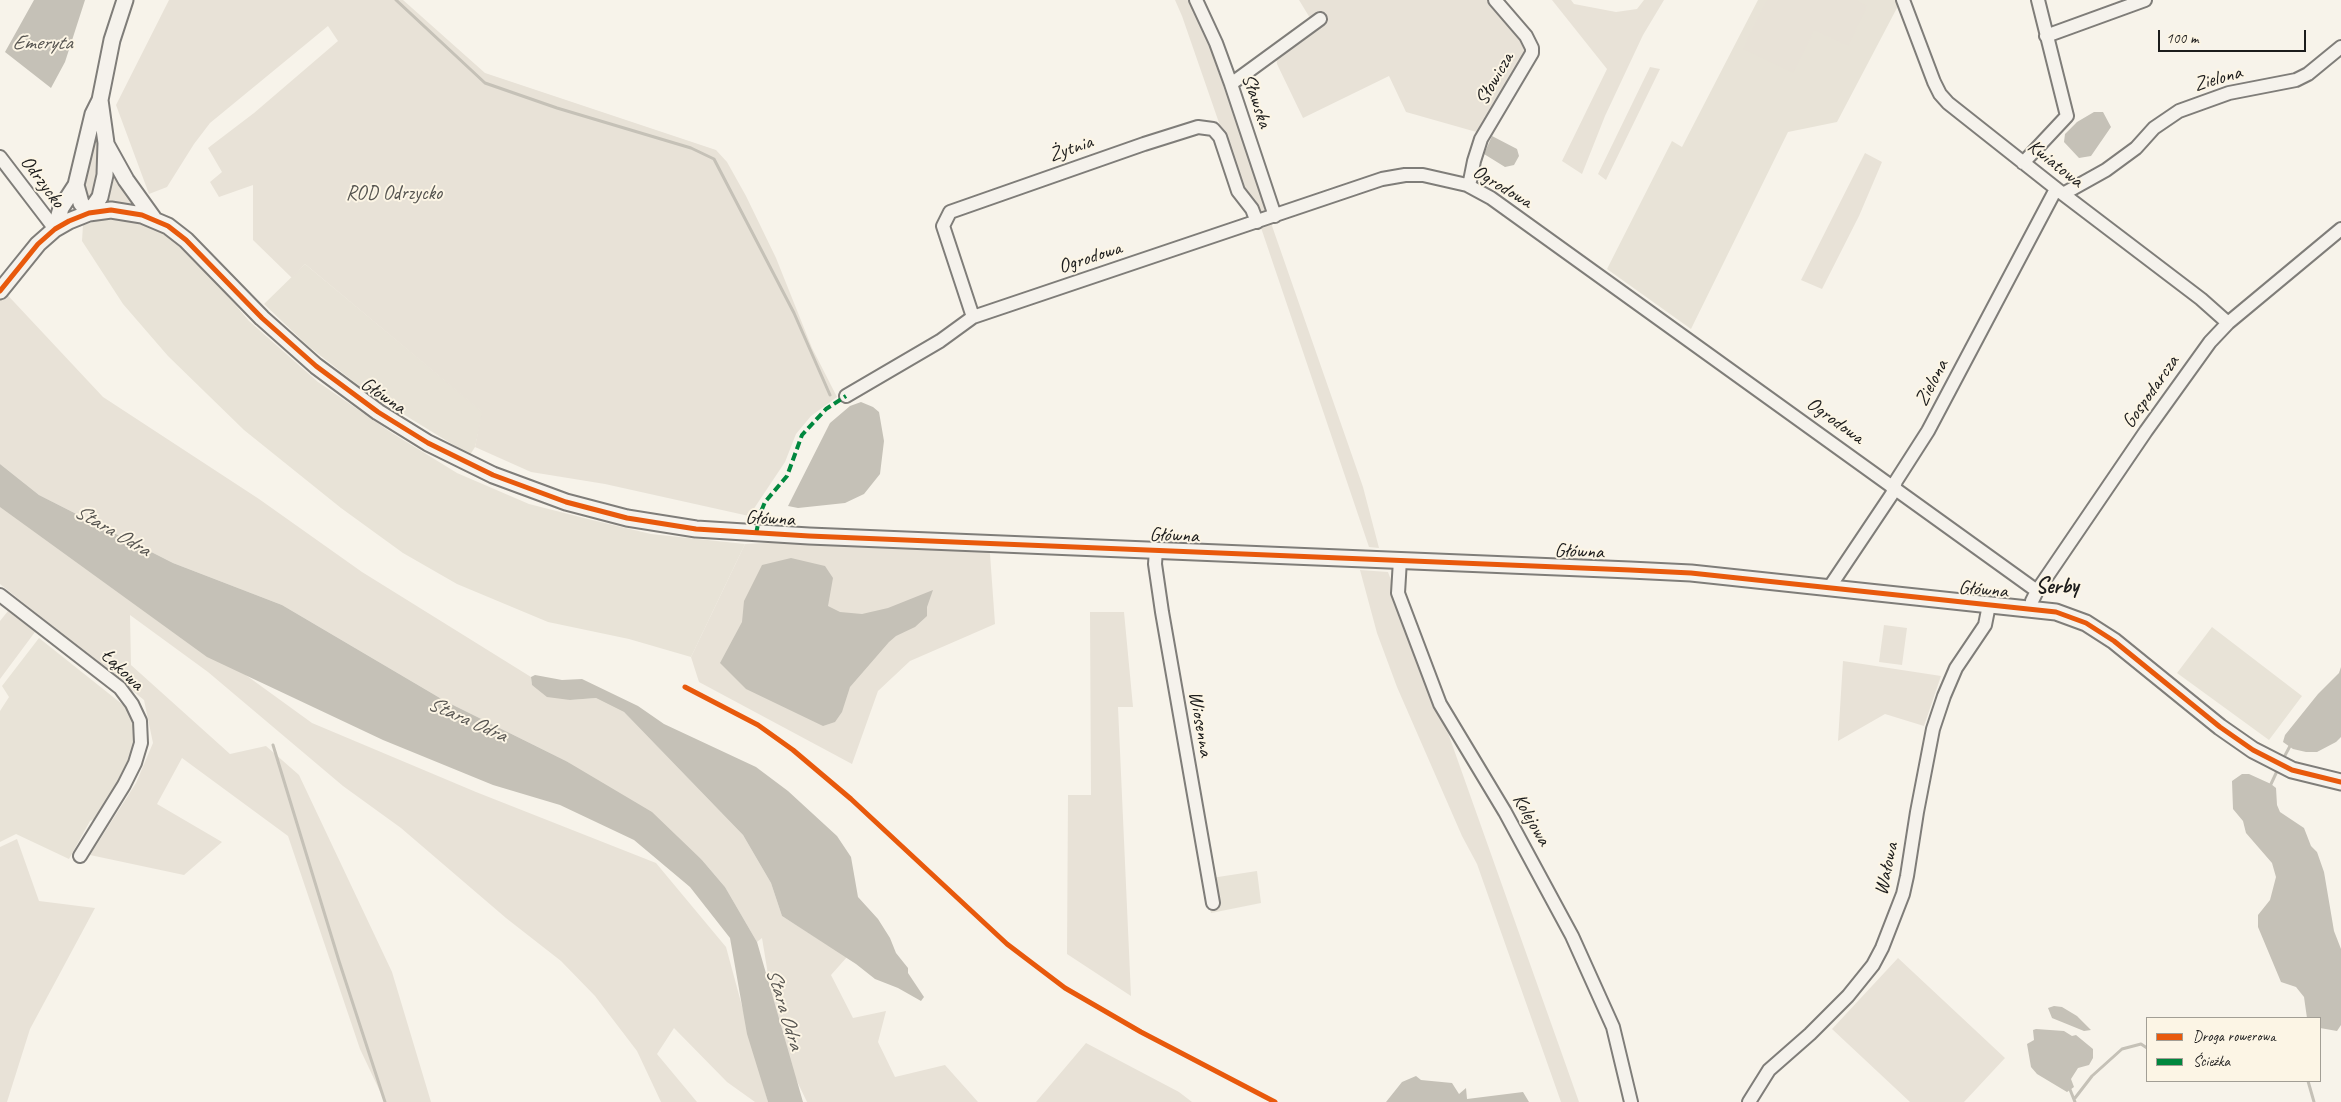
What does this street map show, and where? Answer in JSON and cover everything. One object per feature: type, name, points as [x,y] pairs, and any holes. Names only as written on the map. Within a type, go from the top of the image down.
[{"type":"main road","points":[[0,291],[27,256],[55,229],[62,208],[76,185],[93,114],[100,100],[112,40],[125,0]]},
{"type":"main road","points":[[76,185],[81,203],[90,213],[100,197],[103,183],[106,143],[100,100]]},
{"type":"main road","points":[[106,143],[126,180],[154,218]]},
{"type":"main road","name":"Główna","points":[[55,229],[90,213],[121,210],[154,218],[186,240],[283,339],[364,402],[428,443],[461,460],[536,492],[627,518],[696,529],[756,534],[1691,573],[2031,609],[2069,616],[2100,632],[2247,747],[2280,765],[2311,776],[2341,782]]},
{"type":"street","name":"Sławska","points":[[1196,0],[1231,84],[1275,216]]},
{"type":"street","name":"Słowicza","points":[[1470,186],[1474,161],[1482,139],[1532,53],[1532,48],[1526,36],[1495,0]]},
{"type":"street","name":"Kwiatowa","points":[[1904,0],[1940,94],[2059,192],[2201,299],[2228,323]]},
{"type":"street","points":[[2023,163],[2067,116],[2038,0]]},
{"type":"street","points":[[2046,36],[2144,0]]},
{"type":"street","points":[[1231,84],[1320,19]]},
{"type":"street","name":"Zielona","points":[[1829,588],[1892,494],[1894,487],[1928,431],[2059,192],[2114,164],[2136,148],[2154,128],[2179,111],[2229,93],[2296,80],[2308,74],[2341,47]]},
{"type":"street","name":"Żytnia","points":[[973,317],[943,226],[950,212],[1144,144],[1198,128],[1213,129],[1220,136],[1238,191],[1252,209],[1257,222]]},
{"type":"street","name":"Odrzycko","points":[[0,157],[55,229]]},
{"type":"street","name":"Ogrodowa","points":[[846,396],[940,341],[973,317],[1382,179],[1405,175],[1445,179],[1470,186],[1491,198],[2037,591]]},
{"type":"street","name":"Gospodarcza","points":[[2031,609],[2032,601],[2037,591],[2185,375],[2210,342],[2228,323],[2341,229]]},
{"type":"street","name":"Wiosenna","points":[[1156,550],[1155,564],[1168,648],[1213,903]]},
{"type":"street","name":"Kolejowa","points":[[1400,560],[1398,593],[1440,704],[1539,872],[1572,936],[1613,1027],[1631,1102]]},
{"type":"street","name":"Łąkowa","points":[[0,597],[120,688],[132,704],[140,721],[141,743],[135,763],[124,786],[80,856]]},
{"type":"street","name":"Wałowa","points":[[1749,1102],[1769,1070],[1810,1034],[1848,996],[1873,964],[1882,948],[1908,876],[1917,812],[1933,729],[1956,668],[1985,625],[1989,605]]},
{"type":"shaded area","points":[[1758,0],[1895,0],[1898,6],[1837,122],[1788,132],[1691,329],[1607,269],[1672,141],[1682,147]]},
{"type":"shaded area","points":[[103,219],[129,220],[156,227],[180,246],[216,282],[249,321],[318,382],[392,433],[457,473],[529,504],[588,519],[651,534],[745,544],[691,657],[629,639],[548,622],[457,584],[403,553],[341,508],[244,430],[168,356],[123,304],[82,241],[83,225]]},
{"type":"shaded area","points":[[305,264],[483,412],[475,447],[470,455],[367,392],[308,346],[264,304]]},
{"type":"shaded area","points":[[2212,627],[2302,696],[2269,740],[2177,673]]},
{"type":"shaded area","points":[[39,638],[127,708],[135,729],[134,755],[102,815],[90,821],[69,859],[16,834],[0,842],[0,711],[9,697],[2,686]]},
{"type":"shaded area","points":[[1257,871],[1261,903],[1211,913],[1205,879]]},
{"type":"green space","name":"ROD Odrzycko","points":[[169,0],[403,0],[485,73],[716,150],[727,162],[746,196],[776,258],[812,348],[837,397],[811,416],[796,434],[785,462],[749,516],[605,484],[531,472],[475,447],[482,412],[305,264],[292,278],[253,240],[253,185],[219,197],[210,182],[222,172],[208,148],[254,113],[338,41],[328,26],[210,123],[194,144],[167,187],[149,194],[116,105]]},
{"type":"green space","points":[[1175,0],[1190,0],[1202,25],[1363,487],[1379,548],[1369,547],[1254,207],[1244,195]]},
{"type":"green space","points":[[1299,0],[1492,0],[1521,36],[1526,47],[1523,61],[1480,133],[1406,112],[1389,76],[1303,118],[1277,64],[1275,44],[1310,18]]},
{"type":"green space","points":[[1552,0],[1571,0],[1574,4],[1616,12],[1637,9],[1644,0],[1664,0],[1643,35],[1605,116],[1582,174],[1562,161],[1607,69]]},
{"type":"green space","points":[[1767,0],[1856,0],[1867,6],[1848,46],[1814,30],[1793,73],[1743,49]]},
{"type":"green space","points":[[1650,67],[1660,69],[1606,180],[1598,174]]},
{"type":"green space","points":[[100,113],[100,175],[90,205],[82,194],[84,175]]},
{"type":"green space","points":[[1865,153],[1882,162],[1859,216],[1822,289],[1801,280]]},
{"type":"green space","points":[[110,160],[139,205],[104,202]]},
{"type":"green space","points":[[0,287],[103,397],[259,499],[362,572],[531,677],[532,685],[570,700],[596,698],[624,712],[743,835],[771,883],[782,916],[847,957],[831,975],[853,1018],[886,1011],[878,1042],[895,1077],[945,1065],[978,1102],[807,1102],[794,1075],[773,1005],[762,938],[757,942],[725,887],[702,860],[566,761],[445,701],[282,605],[173,563],[39,495],[0,464]]},
{"type":"green space","points":[[0,497],[312,723],[476,792],[656,863],[726,947],[768,1102],[755,1102],[727,1082],[674,1028],[657,1054],[697,1102],[661,1102],[637,1051],[595,996],[561,961],[506,918],[401,828],[343,786],[208,672],[130,615],[131,665],[230,754],[266,746],[299,775],[392,972],[431,1102],[385,1102],[360,1049],[288,836],[182,758],[157,804],[222,842],[184,875],[90,855],[136,783],[153,743],[144,700],[0,584]]},
{"type":"green space","points":[[876,537],[989,540],[995,624],[910,661],[878,691],[852,764],[699,682],[691,657],[745,544]]},
{"type":"green space","points":[[1360,570],[1388,572],[1442,716],[1579,1102],[1561,1102],[1477,864],[1462,836],[1397,687],[1377,633]]},
{"type":"green space","points":[[8,611],[35,632],[0,679],[0,621]]},
{"type":"green space","points":[[1090,612],[1124,612],[1133,707],[1118,707],[1131,996],[1067,954],[1068,795],[1091,795]]},
{"type":"green space","points":[[1884,625],[1907,628],[1902,665],[1879,662]]},
{"type":"green space","points":[[1843,661],[1941,676],[1924,726],[1885,714],[1838,741]]},
{"type":"green space","points":[[17,839],[39,901],[95,908],[30,1029],[7,1102],[0,1102],[0,847]]},
{"type":"green space","points":[[1898,958],[2005,1058],[1964,1102],[1910,1102],[1832,1029]]},
{"type":"green space","points":[[1086,1043],[1179,1092],[1192,1102],[1036,1102]]},
{"type":"water","name":"Emeryta","points":[[34,0],[85,0],[65,62],[51,88],[5,52]]},
{"type":"water","points":[[2094,112],[2103,112],[2111,127],[2091,156],[2079,158],[2064,142],[2065,134],[2077,122]]},
{"type":"water","points":[[1492,136],[1517,149],[1519,156],[1514,165],[1505,167],[1484,154]]},
{"type":"water","points":[[861,402],[879,412],[884,441],[880,474],[864,494],[845,503],[798,508],[788,506],[830,423],[850,406]]},
{"type":"water","name":"Stara Odra","points":[[0,464],[39,495],[173,563],[282,605],[445,701],[566,761],[652,812],[702,860],[725,887],[757,942],[803,1102],[768,1102],[747,1034],[730,938],[690,887],[634,840],[560,805],[493,785],[383,740],[207,657],[0,507]]},
{"type":"water","points":[[791,558],[825,566],[833,578],[828,606],[840,612],[862,614],[888,608],[933,590],[927,607],[927,616],[915,627],[896,636],[889,642],[850,687],[842,712],[835,722],[823,726],[746,689],[720,663],[742,622],[744,601],[762,565]]},
{"type":"water","points":[[2341,667],[2341,737],[2336,742],[2317,752],[2293,749],[2283,742],[2285,735],[2318,694],[2339,673]]},
{"type":"water","points":[[535,675],[562,680],[582,679],[638,706],[664,724],[756,767],[788,791],[837,836],[851,857],[858,897],[878,919],[890,938],[896,953],[908,968],[908,973],[924,997],[921,1001],[898,988],[875,979],[856,964],[782,916],[771,883],[743,835],[624,712],[596,698],[570,700],[547,697],[532,685],[531,677]]},
{"type":"water","points":[[2242,774],[2249,774],[2276,788],[2277,805],[2280,812],[2304,828],[2311,846],[2317,852],[2324,872],[2334,931],[2341,949],[2341,1025],[2337,1031],[2321,1028],[2321,1017],[2307,1017],[2304,997],[2296,987],[2281,982],[2258,927],[2258,915],[2270,900],[2276,877],[2272,863],[2246,833],[2243,821],[2233,809],[2232,781]]},
{"type":"water","points":[[2054,1006],[2062,1007],[2077,1016],[2091,1030],[2084,1031],[2052,1018],[2048,1008]]},
{"type":"water","points":[[2033,1030],[2064,1031],[2072,1036],[2076,1035],[2093,1049],[2093,1058],[2089,1065],[2078,1068],[2071,1079],[2074,1087],[2067,1092],[2037,1074],[2031,1067],[2027,1044],[2034,1040]]},
{"type":"water","points":[[1416,1076],[1421,1080],[1452,1083],[1459,1094],[1466,1088],[1467,1099],[1523,1092],[1529,1102],[1386,1102],[1402,1082]]},
{"type":"waterway","points":[[396,0],[485,83],[557,108],[691,148],[714,159],[794,313],[830,395]]},
{"type":"waterway","points":[[273,745],[339,961],[385,1102]]},
{"type":"waterway","points":[[2282,761],[2290,746]]},
{"type":"waterway","points":[[2271,784],[2278,769]]},
{"type":"waterway","points":[[2075,1098],[2092,1076],[2122,1049],[2141,1044],[2146,1047]]},
{"type":"waterway","points":[[2308,1082],[2314,1102]]},
{"type":"waterway","points":[[2069,1087],[2075,1102]]},
{"type":"marked path","points":[[756,534],[760,514],[765,502],[787,476],[802,435],[826,409],[846,396]]},
{"type":"cycle path","points":[[0,291],[38,244],[55,229],[69,221],[89,213],[111,210],[142,215],[168,226],[186,240],[262,318],[316,366],[378,412],[428,443],[493,475],[566,502],[627,518],[696,529],[809,536],[1691,573],[2056,612],[2086,623],[2114,641],[2220,727],[2253,750],[2292,770],[2341,782]]},
{"type":"cycle path","points":[[685,687],[758,725],[793,750],[851,799],[1007,944],[1065,988],[1141,1032],[1275,1102]]},
{"type":"district","name":"Serby","points":[[2057,587]]}]
